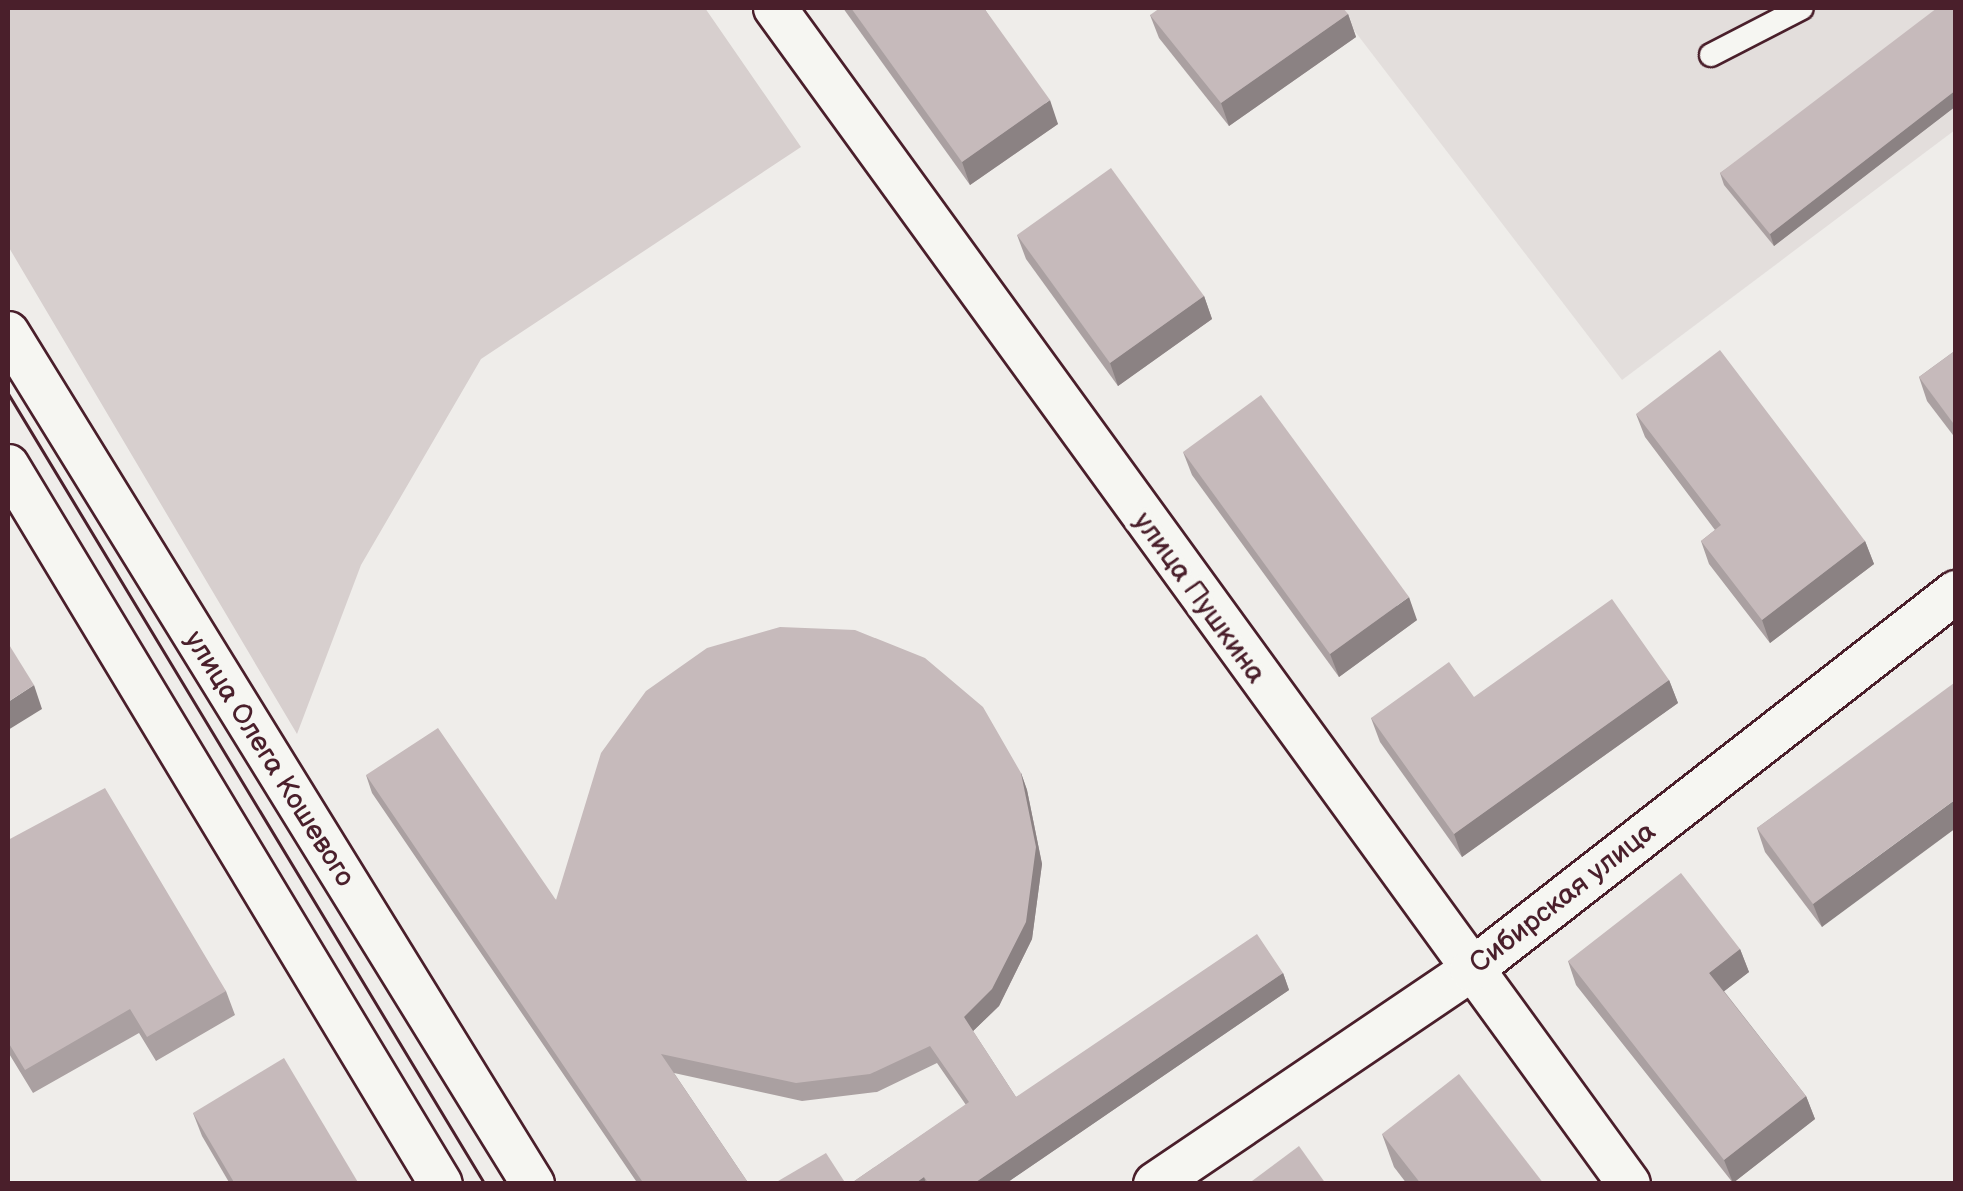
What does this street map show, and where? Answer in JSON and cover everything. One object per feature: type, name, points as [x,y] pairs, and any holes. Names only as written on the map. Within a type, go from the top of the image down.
[{"type":"street","name":"улица Пушкина","points":[[775,8],[1629,1184]]},
{"type":"street","name":"улица Олега Кошевого","points":[[8,333],[533,1184]]},
{"type":"street","points":[[8,466],[441,1184]]},
{"type":"street","name":"Сибирская улица","points":[[1155,1184],[1472,970],[1956,592]]},
{"type":"lane","points":[[1711,55],[1802,8]]},
{"type":"shaded area","points":[[8,8],[705,8],[801,147],[481,359],[361,565],[297,734],[8,246]]},
{"type":"shaded area","points":[[1337,8],[1955,8],[1955,130],[1622,380]]},
{"type":"building","points":[[851,8],[984,8],[1050,100],[962,162]]},
{"type":"building","points":[[1160,8],[1343,8],[1348,14],[1221,103],[1150,15]]},
{"type":"building","points":[[1937,8],[1956,11],[1956,90],[1770,234],[1720,173]]},
{"type":"building","points":[[1111,168],[1204,296],[1110,363],[1017,235]]},
{"type":"building","points":[[1720,350],[1865,541],[1762,620],[1701,541],[1721,525],[1636,414]]},
{"type":"building","points":[[1956,350],[1956,427],[1919,377]]},
{"type":"building","points":[[1261,395],[1409,597],[1330,654],[1183,452]]},
{"type":"building","points":[[1612,599],[1669,680],[1454,834],[1371,718],[1449,662],[1474,697]]},
{"type":"building","points":[[780,627],[855,630],[925,658],[983,707],[1021,773],[1036,847],[1026,922],[992,989],[964,1017],[1016,1097],[1257,934],[1283,973],[973,1184],[929,1184],[924,1177],[914,1184],[850,1184],[969,1102],[930,1046],[870,1074],[796,1083],[661,1054],[749,1184],[644,1184],[366,775],[438,728],[556,900],[601,753],[646,691],[707,648]]},
{"type":"building","points":[[8,643],[34,685],[8,702]]},
{"type":"building","points":[[1954,683],[1956,799],[1813,904],[1757,828]]},
{"type":"building","points":[[105,788],[226,991],[147,1037],[130,1009],[25,1070],[8,1042],[8,840]]},
{"type":"building","points":[[1681,873],[1740,949],[1709,973],[1806,1096],[1724,1160],[1568,961]]},
{"type":"building","points":[[284,1058],[359,1184],[235,1184],[193,1113]]},
{"type":"building","points":[[1459,1074],[1544,1184],[1421,1184],[1382,1134]]},
{"type":"building","points":[[1299,1146],[1326,1184],[1248,1184]]},
{"type":"building","points":[[826,1153],[846,1184],[773,1184]]},
{"type":"tram line","points":[[8,393],[485,1184]]}]
